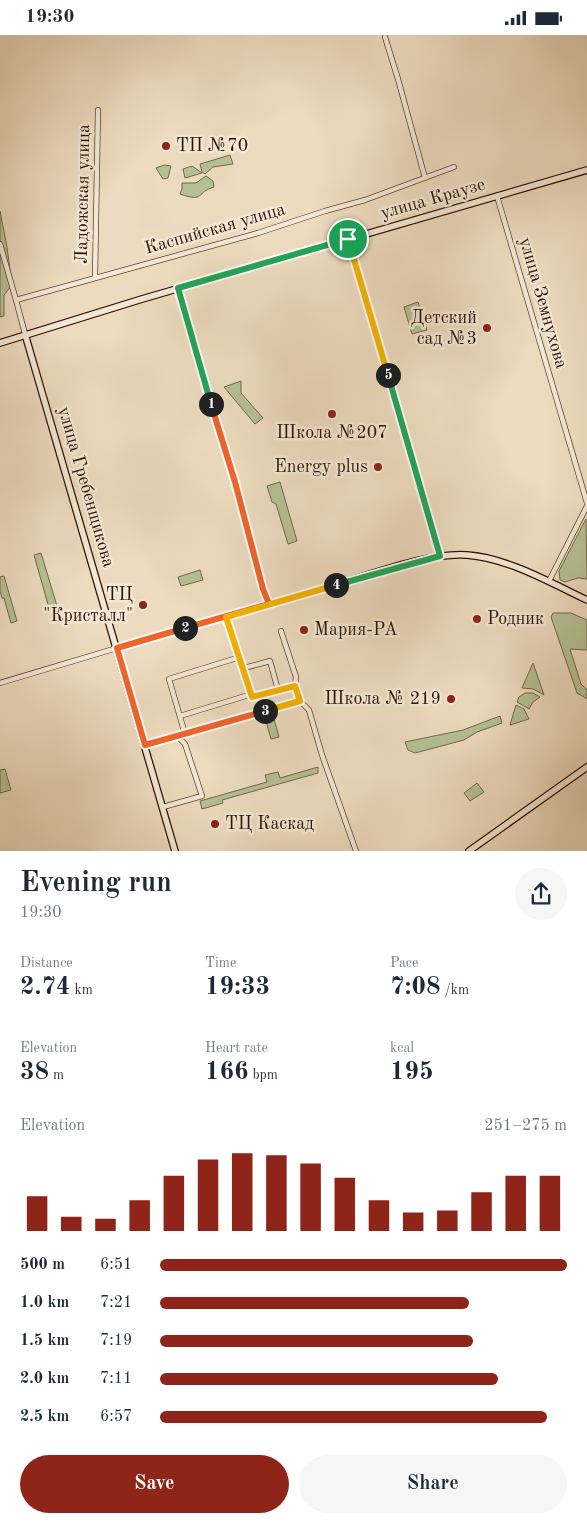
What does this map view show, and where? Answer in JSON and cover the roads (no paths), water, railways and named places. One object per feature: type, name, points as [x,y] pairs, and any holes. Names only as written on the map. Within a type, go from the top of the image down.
[{"type":"street","points":[[385,37],[425,178]]},
{"type":"street","name":"Ладожская улица","points":[[95,277],[98,110]]},
{"type":"street","name":"Каспийская улица","points":[[16,300],[258,233],[366,200],[454,167]]},
{"type":"street","name":"улица Краузе","points":[[0,343],[178,288],[587,170]]},
{"type":"street","name":"улица Земнухова","points":[[497,197],[587,505],[549,581]]},
{"type":"street","points":[[348,239],[440,556]]},
{"type":"street","points":[[0,244],[26,334]]},
{"type":"street","points":[[178,288],[235,482],[263,589],[269,604]]},
{"type":"street","name":"улица Гребенщикова","points":[[26,334],[175,851]]},
{"type":"street","points":[[0,683],[440,556],[469,555],[497,561],[549,581],[587,600]]},
{"type":"street","points":[[226,617],[252,697],[295,686]]},
{"type":"street","points":[[281,631],[296,677],[295,686],[300,701],[309,710],[322,755],[356,851]]},
{"type":"street","points":[[185,734],[169,679],[240,657]]},
{"type":"street","points":[[244,668],[270,661],[278,690]]},
{"type":"street","points":[[180,716],[252,694]]},
{"type":"street","points":[[145,745],[300,701]]},
{"type":"street","points":[[163,807],[202,796],[185,744],[179,738]]},
{"type":"street","points":[[469,851],[587,767]]},
{"type":"place","name":"ТП №70","points":[[166,146]]},
{"type":"place","name":"Детский сад №3","points":[[487,328]]},
{"type":"place","name":"Школа №207","points":[[332,414]]},
{"type":"place","name":"Energy plus","points":[[378,467]]},
{"type":"place","name":"ТЦ \"Кристалл\"","points":[[143,605]]},
{"type":"place","name":"Родник","points":[[477,619]]},
{"type":"place","name":"Мария-РА","points":[[304,630]]},
{"type":"place","name":"Школа № 219","points":[[451,699]]},
{"type":"place","name":"ТЦ Каскад","points":[[215,824]]}]
